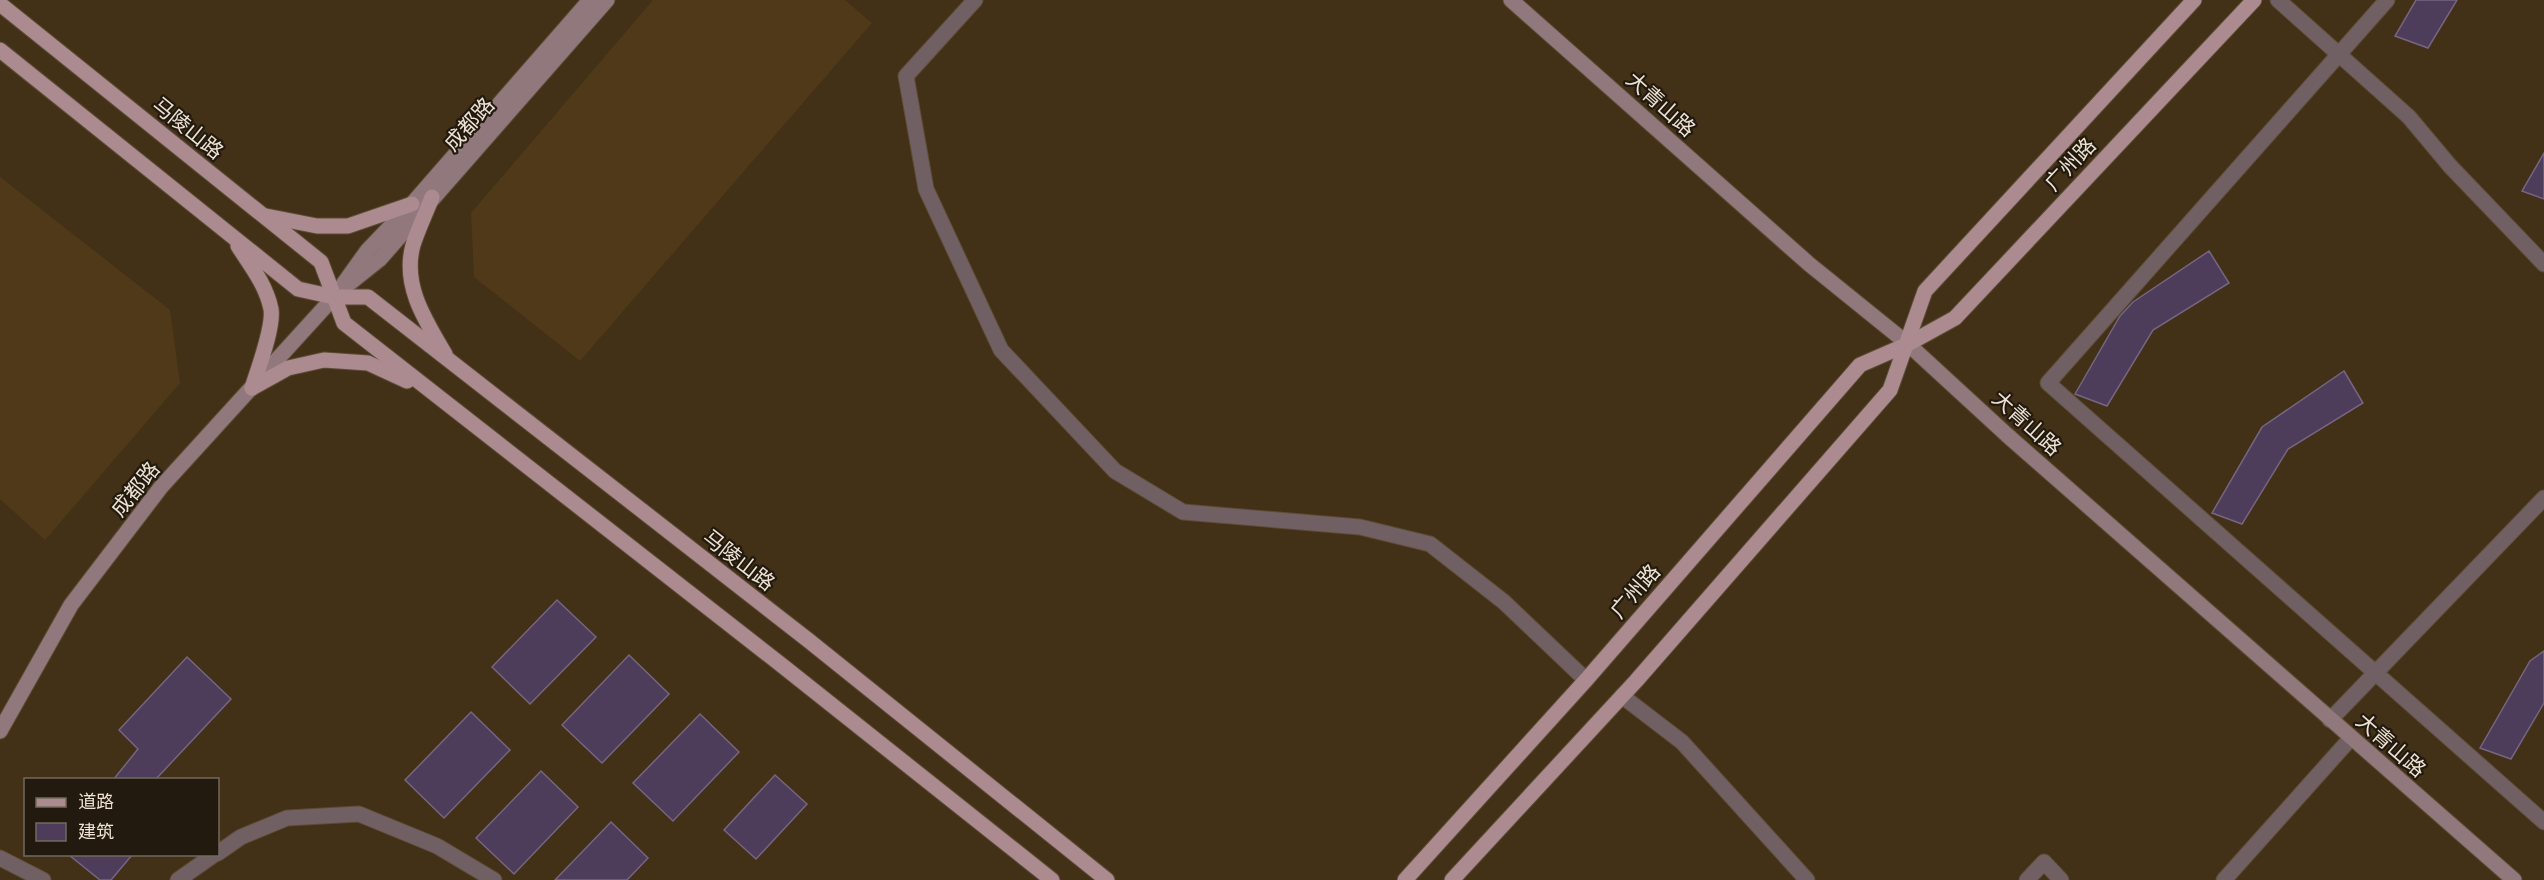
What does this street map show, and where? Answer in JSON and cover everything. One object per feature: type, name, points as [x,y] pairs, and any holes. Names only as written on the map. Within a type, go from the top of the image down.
[{"type":"main road","name":"广州路","points":[[1452,880],[1622,696],[1890,390],[1925,291],[2194,0]]},
{"type":"main road","name":"广州路","points":[[1405,880],[1586,680],[1860,365],[1908,344],[1954,318],[2254,0]]},
{"type":"main road","name":"马陵山路","points":[[0,4],[321,262],[344,323],[1052,880]]},
{"type":"main road","name":"马陵山路","points":[[0,50],[298,289],[334,297],[368,297],[808,640],[1107,880]]},
{"type":"main road","points":[[432,197],[413,246],[410,282],[423,316],[449,361]]},
{"type":"main road","points":[[264,216],[317,226],[348,226],[412,204]]},
{"type":"main road","points":[[232,236],[262,283],[272,311],[266,346],[252,388]]},
{"type":"main road","points":[[252,388],[288,368],[324,360],[368,363],[433,394]]},
{"type":"street","name":"成都路","points":[[0,731],[71,605],[161,487],[334,297],[367,251],[412,204],[590,0]]},
{"type":"street","name":"成都路","points":[[334,297],[380,259],[607,0]]},
{"type":"street","points":[[975,0],[906,76],[926,189],[1001,350],[1115,471],[1183,512],[1360,527],[1430,544],[1504,602],[1586,680]]},
{"type":"street","name":"大青山路","points":[[1511,0],[1809,264],[1908,344],[2330,720],[2514,880]]},
{"type":"street","points":[[2278,0],[2409,117],[2450,166],[2544,264]]},
{"type":"street","points":[[2387,0],[2048,383],[2544,822]]},
{"type":"street","points":[[2330,720],[2377,674],[2544,498]]},
{"type":"street","points":[[1622,696],[1682,742],[1807,880]]},
{"type":"street","points":[[2224,880],[2351,738]]},
{"type":"street","points":[[219,852],[241,837],[287,818],[358,814],[437,846],[494,880]]},
{"type":"street","points":[[178,880],[213,856]]},
{"type":"street","points":[[0,858],[43,880]]},
{"type":"street","points":[[2027,880],[2044,862],[2061,880]]},
{"type":"shaded area","points":[[653,0],[845,0],[872,23],[580,361],[474,277],[471,213]]},
{"type":"shaded area","points":[[0,177],[170,310],[180,383],[45,540],[0,499]]},
{"type":"building","points":[[2416,0],[2457,0],[2428,48],[2395,36]]},
{"type":"building","points":[[2544,153],[2544,199],[2522,191]]},
{"type":"building","points":[[2209,251],[2229,283],[2153,330],[2107,406],[2075,394],[2120,316],[2133,302]]},
{"type":"building","points":[[2344,371],[2363,403],[2288,449],[2242,524],[2212,513],[2262,427]]},
{"type":"building","points":[[557,600],[596,637],[530,704],[492,667]]},
{"type":"building","points":[[2544,651],[2544,703],[2511,759],[2480,748],[2530,661]]},
{"type":"building","points":[[629,655],[669,694],[602,763],[562,725]]},
{"type":"building","points":[[187,657],[231,699],[157,778],[115,778],[138,749],[119,730]]},
{"type":"building","points":[[471,712],[510,750],[444,818],[405,780]]},
{"type":"building","points":[[700,714],[739,752],[673,821],[633,783]]},
{"type":"building","points":[[541,771],[578,807],[514,874],[476,838]]},
{"type":"building","points":[[775,775],[807,804],[756,859],[724,830]]},
{"type":"building","points":[[611,822],[648,858],[627,880],[555,880]]},
{"type":"building","points":[[70,856],[131,856],[111,880],[100,880]]}]
